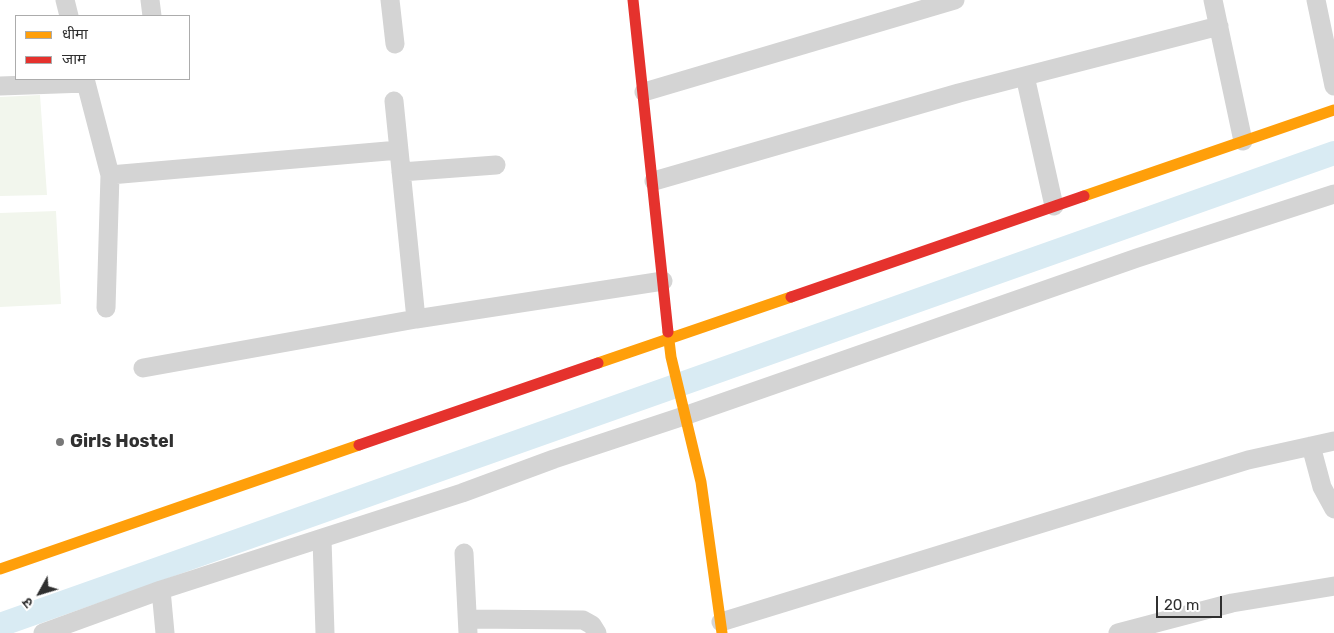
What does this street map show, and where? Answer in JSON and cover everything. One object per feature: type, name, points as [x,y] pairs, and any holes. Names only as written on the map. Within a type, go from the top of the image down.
[{"type":"street","points":[[65,0],[69,15]]},
{"type":"street","points":[[150,0],[152,15]]},
{"type":"street","points":[[390,0],[395,44]]},
{"type":"street","points":[[633,0],[654,181],[671,357],[701,482],[722,628],[1248,460],[1334,441]]},
{"type":"street","points":[[644,92],[955,0]]},
{"type":"street","points":[[1213,0],[1243,141]]},
{"type":"street","points":[[1316,0],[1334,86]]},
{"type":"street","points":[[654,181],[959,93],[1220,26]]},
{"type":"street","points":[[1025,76],[1054,206]]},
{"type":"street","points":[[0,86],[86,81],[110,175],[106,308]]},
{"type":"street","points":[[394,101],[416,318]]},
{"type":"street","points":[[0,568],[219,495],[669,337],[1334,110]]},
{"type":"street","points":[[110,175],[399,150]]},
{"type":"street","points":[[401,172],[496,165]]},
{"type":"street","points":[[43,633],[161,590],[462,493],[684,408],[1334,194]]},
{"type":"street","points":[[143,368],[416,318],[664,281]]},
{"type":"street","points":[[1311,446],[1322,487],[1334,509]]},
{"type":"street","points":[[322,539],[325,633]]},
{"type":"street","points":[[464,553],[468,626],[583,620],[592,625],[597,633]]},
{"type":"street","points":[[1118,633],[1232,603],[1334,586]]},
{"type":"street","points":[[161,590],[165,633]]},
{"type":"shaded area","points":[[40,95],[47,195],[0,196],[0,97]]},
{"type":"shaded area","points":[[56,211],[61,304],[0,307],[0,213]]},
{"type":"waterway","points":[[0,625],[1334,153]]},
{"type":"traffic: slow","points":[[1084,196],[1334,110]]},
{"type":"traffic: slow","points":[[598,363],[791,297]]},
{"type":"traffic: slow","points":[[668,332],[671,357],[701,482],[722,633]]},
{"type":"traffic: slow","points":[[0,569],[359,445]]},
{"type":"traffic: jam","points":[[633,0],[668,332]]},
{"type":"traffic: jam","points":[[791,297],[1084,196]]},
{"type":"traffic: jam","points":[[359,445],[598,363]]},
{"type":"place","name":"Girls Hostel","points":[[60,442]]}]
